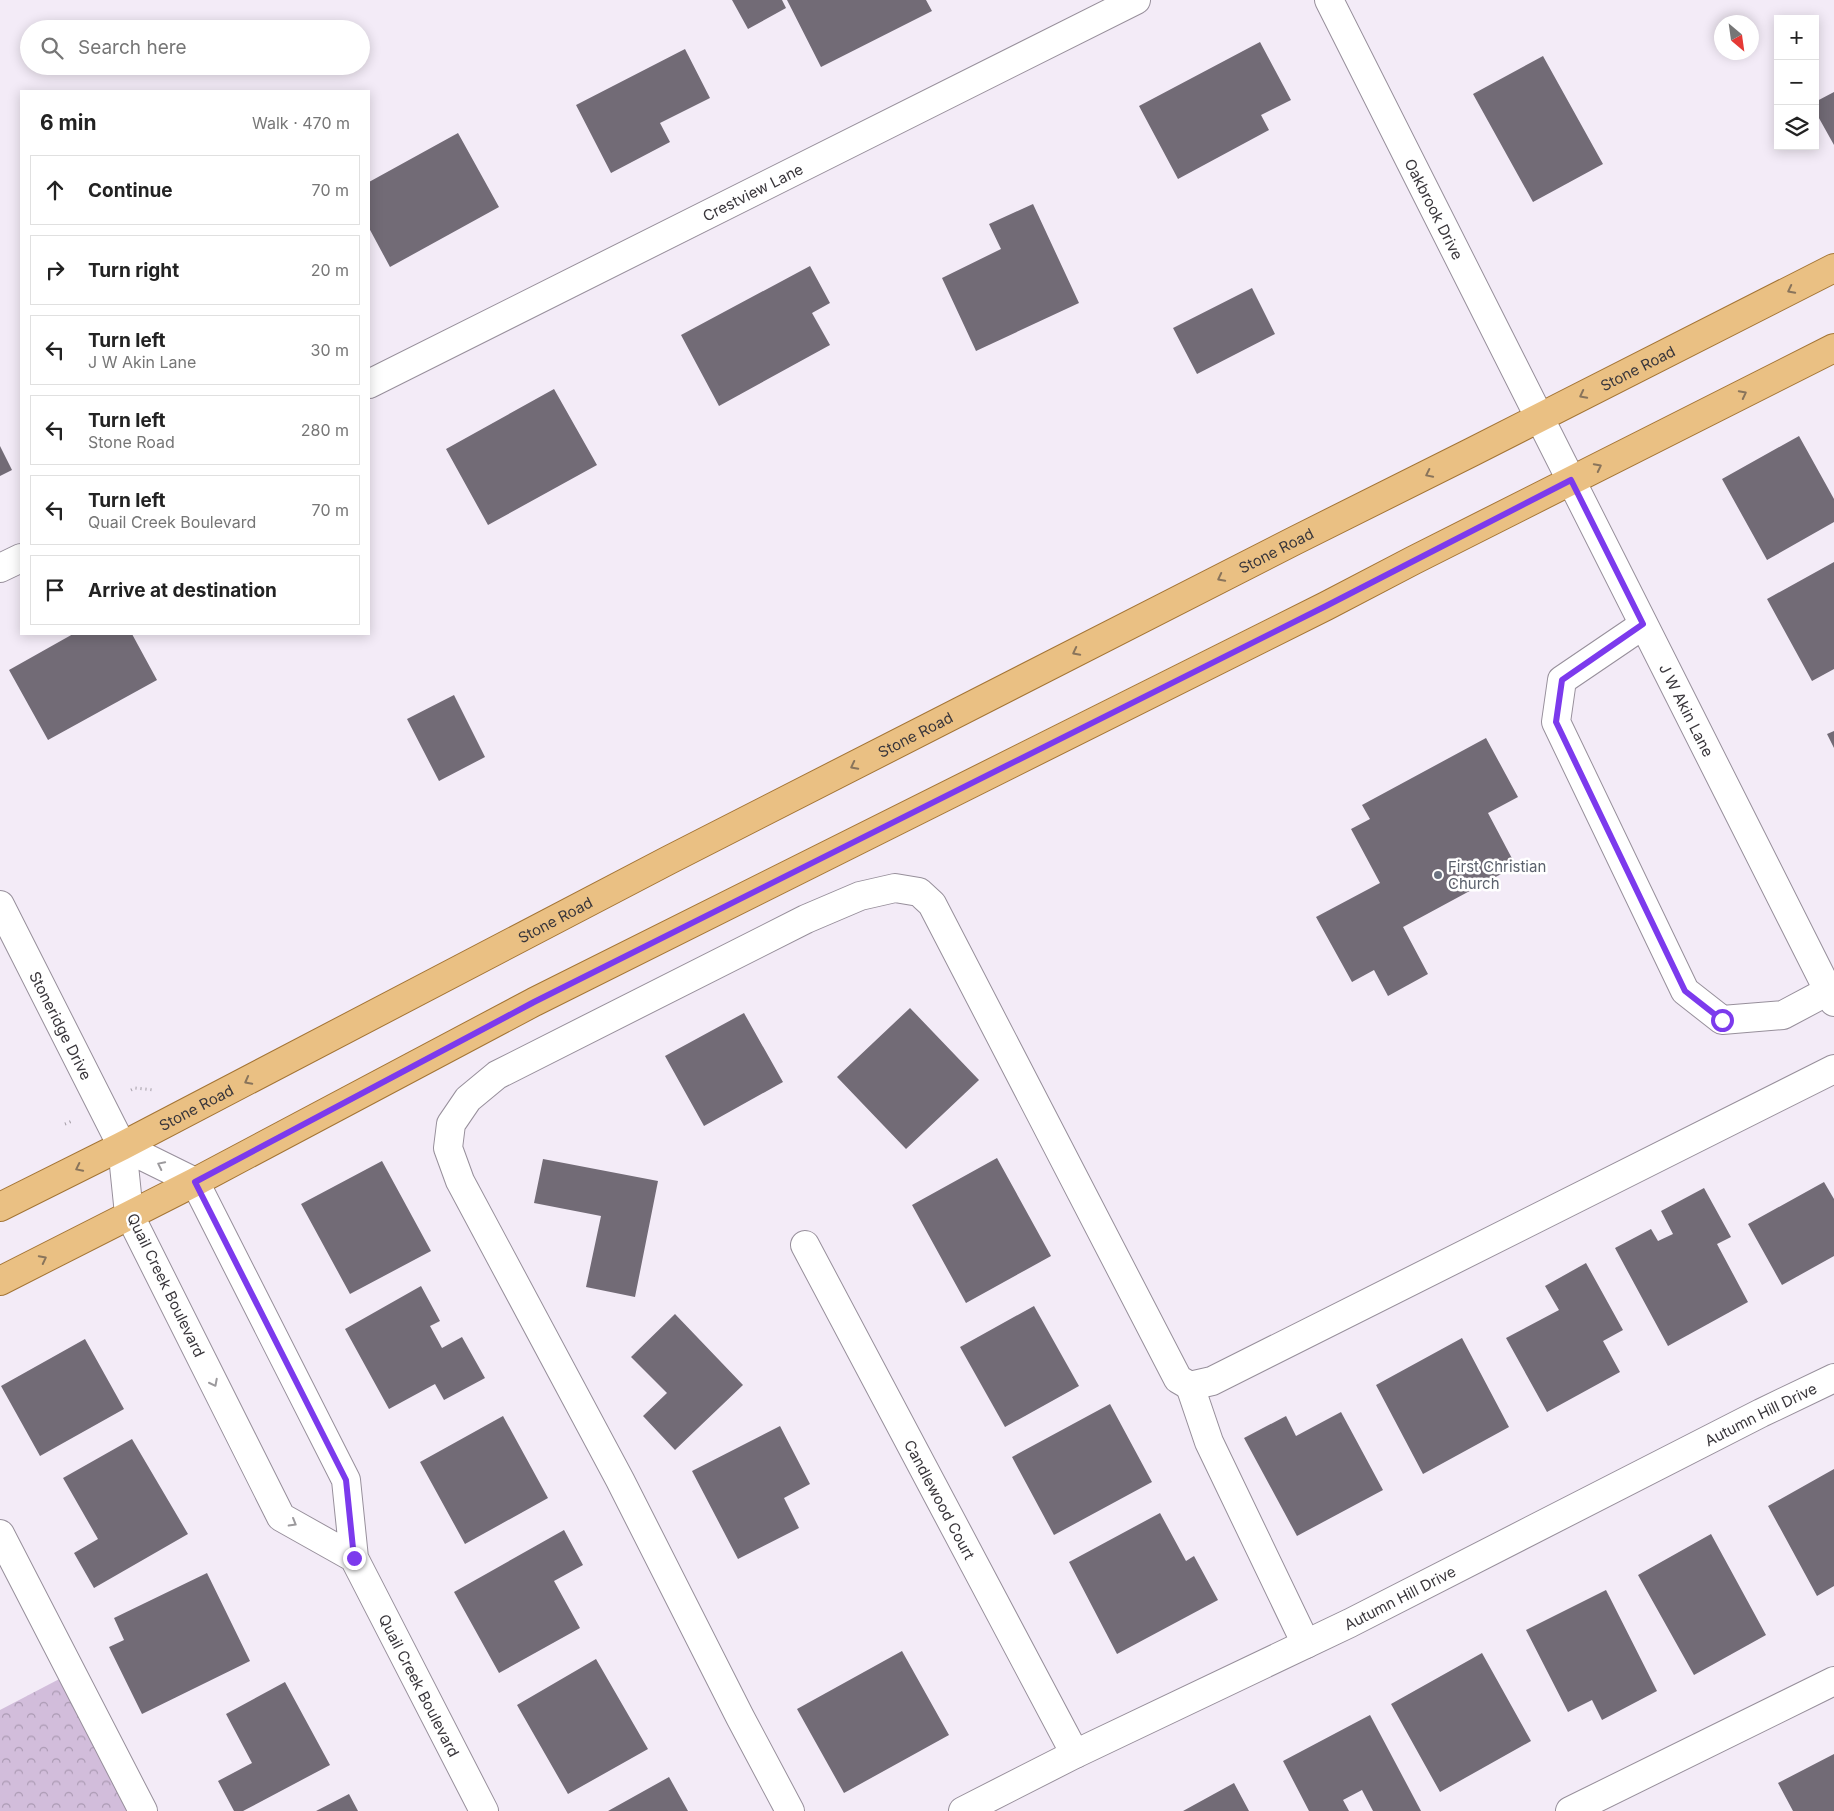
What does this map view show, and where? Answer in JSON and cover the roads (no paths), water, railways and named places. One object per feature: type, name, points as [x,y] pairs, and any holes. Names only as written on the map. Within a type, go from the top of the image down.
[{"type":"main road","name":"Stone Road","points":[[0,1207],[122,1146],[696,847],[1285,545],[1833,270]]},
{"type":"main road","points":[[0,1281],[195,1182],[534,1002],[1318,610],[1834,348]]},
{"type":"street","name":"Crestview Lane","points":[[370,383],[1136,0]]},
{"type":"street","name":"Oakbrook Drive","points":[[1329,0],[1540,418]]},
{"type":"street","name":"J W Akin Lane","points":[[1540,418],[1831,996]]},
{"type":"street","points":[[0,568],[20,558]]},
{"type":"street","points":[[1643,624],[1562,680],[1556,722],[1685,991],[1722,1020],[1783,1015],[1831,996]]},
{"type":"street","points":[[790,1811],[740,1717],[620,1480],[460,1181],[448,1148],[451,1124],[468,1099],[497,1075],[806,919],[860,896],[895,888],[919,892],[932,904],[1178,1379],[1190,1386],[1209,1442],[1306,1644]]},
{"type":"street","name":"Stoneridge Drive","points":[[0,905],[122,1146]]},
{"type":"street","points":[[1190,1386],[1212,1381],[1834,1069]]},
{"type":"street","points":[[122,1146],[195,1182]]},
{"type":"street","name":"Quail Creek Boulevard","points":[[122,1146],[129,1214],[282,1517],[354,1558]]},
{"type":"street","name":"Quail Creek Boulevard","points":[[195,1182],[346,1480],[354,1558],[484,1811]]},
{"type":"street","name":"Candlewood Court","points":[[805,1245],[1075,1754]]},
{"type":"street","name":"Autumn Hill Drive","points":[[963,1811],[1075,1754],[1306,1644],[1834,1378]]},
{"type":"street","points":[[0,1534],[143,1811]]},
{"type":"street","points":[[1570,1811],[1834,1681]]},
{"type":"place","name":"First Christian Church","points":[[1438,875]]}]
